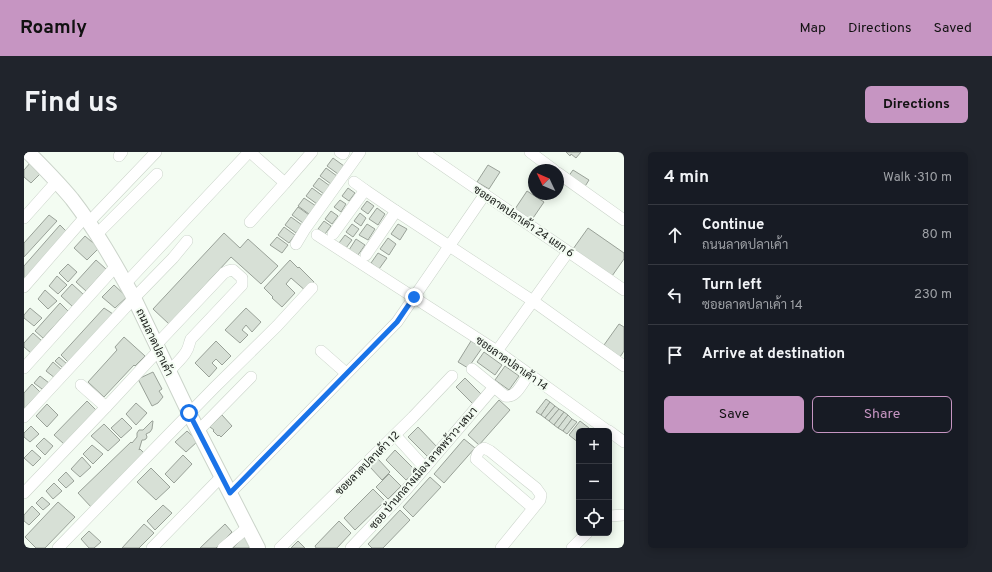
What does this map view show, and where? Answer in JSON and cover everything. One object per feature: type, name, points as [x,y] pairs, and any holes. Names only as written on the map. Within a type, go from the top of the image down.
[{"type":"main road","name":"ถนนลาดปลาเค้า","points":[[28,152],[57,181],[90,224],[126,282],[168,372],[258,548]]},
{"type":"street","points":[[24,287],[90,224],[156,152]]},
{"type":"street","points":[[126,282],[250,152],[285,183]]},
{"type":"street","points":[[250,222],[312,152]]},
{"type":"street","points":[[296,244],[360,152]]},
{"type":"street","name":"ซอยลาดปลาเค้า 24 แยก 6","points":[[423,152],[624,290]]},
{"type":"street","points":[[530,152],[546,164]]},
{"type":"street","points":[[90,224],[157,174]]},
{"type":"street","points":[[564,177],[624,220]]},
{"type":"street","points":[[24,218],[57,181]]},
{"type":"street","points":[[354,182],[533,301],[624,366]]},
{"type":"street","points":[[333,234],[365,190]]},
{"type":"street","points":[[230,493],[397,322],[485,194]]},
{"type":"street","points":[[366,255],[396,211]]},
{"type":"street","name":"ซอยลาดปลาเค้า 14","points":[[317,235],[497,351],[605,428]]},
{"type":"street","points":[[24,417],[187,241]]},
{"type":"street","points":[[497,351],[568,252]]},
{"type":"street","points":[[24,368],[116,266]]},
{"type":"street","points":[[24,493],[106,407],[224,273],[233,270],[242,278],[242,285],[191,339],[188,350],[168,372]]},
{"type":"street","points":[[58,548],[223,378],[277,326],[312,288]]},
{"type":"street","points":[[321,351],[346,373]]},
{"type":"street","points":[[472,369],[505,396],[511,397],[514,395],[525,380]]},
{"type":"street","name":"ซอยลาดปลาเค้า 12","points":[[280,548],[395,435],[452,376]]},
{"type":"street","points":[[198,431],[251,377]]},
{"type":"street","points":[[81,384],[106,407]]},
{"type":"street","name":"ซอย บ้านกลางเมือง ลาดพร้าว-เสนา","points":[[351,548],[426,468],[494,387]]},
{"type":"street","name":"ซอยลาดปลาเค้า 14","points":[[612,433],[624,442]]},
{"type":"street","points":[[395,435],[426,468]]},
{"type":"street","points":[[501,548],[540,500],[541,496],[539,492],[490,451],[484,448],[480,450],[476,459],[533,508]]},
{"type":"street","points":[[152,548],[221,477]]},
{"type":"street","points":[[612,516],[624,515]]},
{"type":"street","points":[[223,548],[248,527]]},
{"type":"street","points":[[572,548],[584,536]]},
{"type":"building","points":[[566,152],[581,152],[576,158],[571,154],[570,156]]},
{"type":"building","points":[[333,158],[344,166],[338,174],[327,166]]},
{"type":"building","points":[[31,162],[42,172],[31,183],[24,177],[24,170]]},
{"type":"building","points":[[488,165],[500,172],[489,189],[477,182]]},
{"type":"building","points":[[326,168],[337,176],[331,184],[320,176]]},
{"type":"building","points":[[573,170],[589,180],[584,188],[568,177]]},
{"type":"building","points":[[319,178],[330,186],[324,194],[313,186]]},
{"type":"building","points":[[312,188],[323,196],[317,204],[306,196]]},
{"type":"building","points":[[348,188],[355,193],[349,201],[342,196]]},
{"type":"building","points":[[527,191],[528,200],[541,200],[544,202],[531,221],[515,209]]},
{"type":"building","points":[[304,198],[316,206],[309,214],[298,206]]},
{"type":"building","points":[[340,200],[346,204],[341,212],[334,207]]},
{"type":"building","points":[[367,201],[374,206],[368,214],[361,209]]},
{"type":"building","points":[[298,207],[309,215],[303,223],[292,215]]},
{"type":"building","points":[[377,208],[385,214],[378,225],[369,219]]},
{"type":"building","points":[[331,211],[338,216],[332,224],[325,219]]},
{"type":"building","points":[[360,213],[366,218],[361,226],[354,221]]},
{"type":"building","points":[[49,215],[57,221],[24,257],[24,243]]},
{"type":"building","points":[[291,217],[302,225],[296,233],[285,225]]},
{"type":"building","points":[[324,221],[331,226],[325,234],[318,229]]},
{"type":"building","points":[[352,224],[359,229],[353,237],[346,232]]},
{"type":"building","points":[[367,224],[375,229],[368,240],[359,235]]},
{"type":"building","points":[[398,224],[407,229],[400,240],[391,234]]},
{"type":"building","points":[[60,225],[67,232],[24,281],[24,266]]},
{"type":"building","points":[[284,227],[295,235],[289,243],[278,235]]},
{"type":"building","points":[[588,228],[624,253],[624,259],[612,276],[573,249]]},
{"type":"building","points":[[224,233],[240,248],[248,239],[278,266],[261,284],[231,257],[169,324],[153,309]]},
{"type":"building","points":[[345,235],[352,240],[346,248],[339,243]]},
{"type":"building","points":[[85,236],[99,248],[87,260],[74,248]]},
{"type":"building","points":[[277,237],[288,245],[282,253],[270,245]]},
{"type":"building","points":[[388,238],[396,244],[389,255],[380,249]]},
{"type":"building","points":[[356,239],[365,245],[358,255],[349,250]]},
{"type":"building","points":[[378,253],[387,258],[379,269],[371,263]]},
{"type":"building","points":[[96,260],[106,269],[86,291],[76,282]]},
{"type":"building","points":[[290,260],[314,282],[307,292],[291,278],[286,284],[295,293],[282,307],[264,288]]},
{"type":"building","points":[[68,264],[77,272],[68,282],[59,273]]},
{"type":"building","points":[[57,276],[67,285],[58,294],[49,286]]},
{"type":"building","points":[[72,284],[84,295],[73,307],[61,296]]},
{"type":"building","points":[[114,285],[127,297],[115,308],[102,297]]},
{"type":"building","points":[[45,290],[57,301],[48,309],[38,299]]},
{"type":"building","points":[[60,303],[68,311],[43,338],[35,331]]},
{"type":"building","points":[[30,308],[42,318],[34,326],[24,318],[24,315]]},
{"type":"building","points":[[104,308],[113,314],[69,363],[61,355]]},
{"type":"building","points":[[246,308],[261,322],[252,332],[246,325],[242,330],[248,335],[240,343],[225,330]]},
{"type":"building","points":[[619,324],[624,327],[624,351],[620,357],[604,345]]},
{"type":"building","points":[[33,333],[42,341],[31,353],[24,347],[24,343]]},
{"type":"building","points":[[124,337],[145,356],[135,366],[134,365],[104,397],[88,382],[117,350],[115,347]]},
{"type":"building","points":[[216,341],[231,356],[222,365],[216,359],[212,363],[217,368],[209,377],[195,363]]},
{"type":"building","points":[[471,341],[482,348],[468,368],[458,362]]},
{"type":"building","points":[[484,352],[502,365],[495,375],[477,362]]},
{"type":"building","points":[[59,357],[67,364],[63,368],[55,361]]},
{"type":"building","points":[[53,362],[62,370],[55,378],[46,371]]},
{"type":"building","points":[[505,366],[519,376],[509,390],[495,380]]},
{"type":"building","points":[[153,372],[162,389],[159,391],[163,397],[158,403],[152,406],[138,379]]},
{"type":"building","points":[[40,376],[49,383],[42,389],[34,383]]},
{"type":"building","points":[[465,378],[482,395],[473,404],[456,387]]},
{"type":"building","points":[[32,384],[40,392],[24,409],[24,393]]},
{"type":"building","points":[[546,399],[550,402],[541,415],[536,412]]},
{"type":"building","points":[[499,400],[510,410],[479,445],[468,435]]},
{"type":"building","points":[[87,401],[96,410],[64,444],[54,435]]},
{"type":"building","points":[[550,402],[555,406],[545,418],[541,415]]},
{"type":"building","points":[[136,403],[147,413],[136,425],[126,414]]},
{"type":"building","points":[[47,404],[58,415],[47,427],[36,416]]},
{"type":"building","points":[[555,406],[559,409],[549,421],[545,418]]},
{"type":"building","points":[[559,409],[564,412],[554,425],[549,421]]},
{"type":"building","points":[[564,412],[568,415],[558,428],[554,425]]},
{"type":"building","points":[[222,415],[232,426],[221,437],[219,435],[218,436],[210,427]]},
{"type":"building","points":[[568,415],[572,419],[563,431],[558,428]]},
{"type":"building","points":[[122,418],[132,428],[121,438],[111,428]]},
{"type":"building","points":[[572,419],[577,422],[567,434],[563,431]]},
{"type":"building","points":[[152,421],[152,429],[146,434],[146,439],[142,440],[139,450],[140,449],[147,456],[92,508],[78,493],[131,442],[132,443],[137,437],[139,430],[143,430]]},
{"type":"building","points":[[580,421],[589,428],[576,428],[576,441],[569,435]]},
{"type":"building","points":[[104,424],[120,440],[108,451],[91,436]]},
{"type":"building","points":[[31,426],[39,434],[30,442],[24,437],[24,433]]},
{"type":"building","points":[[418,427],[438,448],[428,457],[408,437]]},
{"type":"building","points":[[187,431],[198,441],[186,452],[175,442]]},
{"type":"building","points":[[44,438],[53,446],[45,455],[36,446]]},
{"type":"building","points":[[464,439],[475,448],[444,483],[434,474]]},
{"type":"building","points":[[92,445],[103,454],[93,464],[83,454]]},
{"type":"building","points":[[32,450],[41,458],[33,466],[24,458]]},
{"type":"building","points":[[395,450],[416,471],[406,480],[386,460]]},
{"type":"building","points":[[183,455],[192,464],[174,483],[165,474]]},
{"type":"building","points":[[82,457],[91,467],[80,477],[71,469]]},
{"type":"building","points":[[378,459],[390,472],[382,480],[370,467]]},
{"type":"building","points":[[151,468],[170,487],[156,500],[137,482]]},
{"type":"building","points":[[66,472],[74,481],[66,488],[58,480]]},
{"type":"building","points":[[389,474],[401,486],[388,499],[376,487]]},
{"type":"building","points":[[430,477],[441,487],[413,517],[403,507]]},
{"type":"building","points":[[54,483],[62,491],[53,499],[46,491]]},
{"type":"building","points":[[373,489],[385,501],[355,530],[344,518]]},
{"type":"building","points":[[42,497],[50,504],[43,510],[36,503]]},
{"type":"building","points":[[58,502],[75,517],[45,548],[36,548],[25,537]]},
{"type":"building","points":[[163,505],[172,513],[155,530],[147,521]]},
{"type":"building","points":[[32,506],[40,514],[29,525],[24,521],[24,515]]},
{"type":"building","points":[[400,510],[410,520],[383,548],[372,548],[368,544]]},
{"type":"building","points":[[339,521],[351,533],[337,548],[316,548],[315,546]]},
{"type":"building","points":[[144,524],[154,533],[139,548],[122,548]]},
{"type":"building","points":[[225,524],[232,532],[216,548],[200,548]]},
{"type":"building","points":[[89,531],[101,542],[94,548],[89,548],[81,539]]},
{"type":"building","points":[[244,537],[251,546],[248,548],[233,548]]},
{"type":"building","points":[[298,541],[305,548],[291,548]]},
{"type":"route","points":[[189,413],[230,493],[397,322],[414,297]]}]
